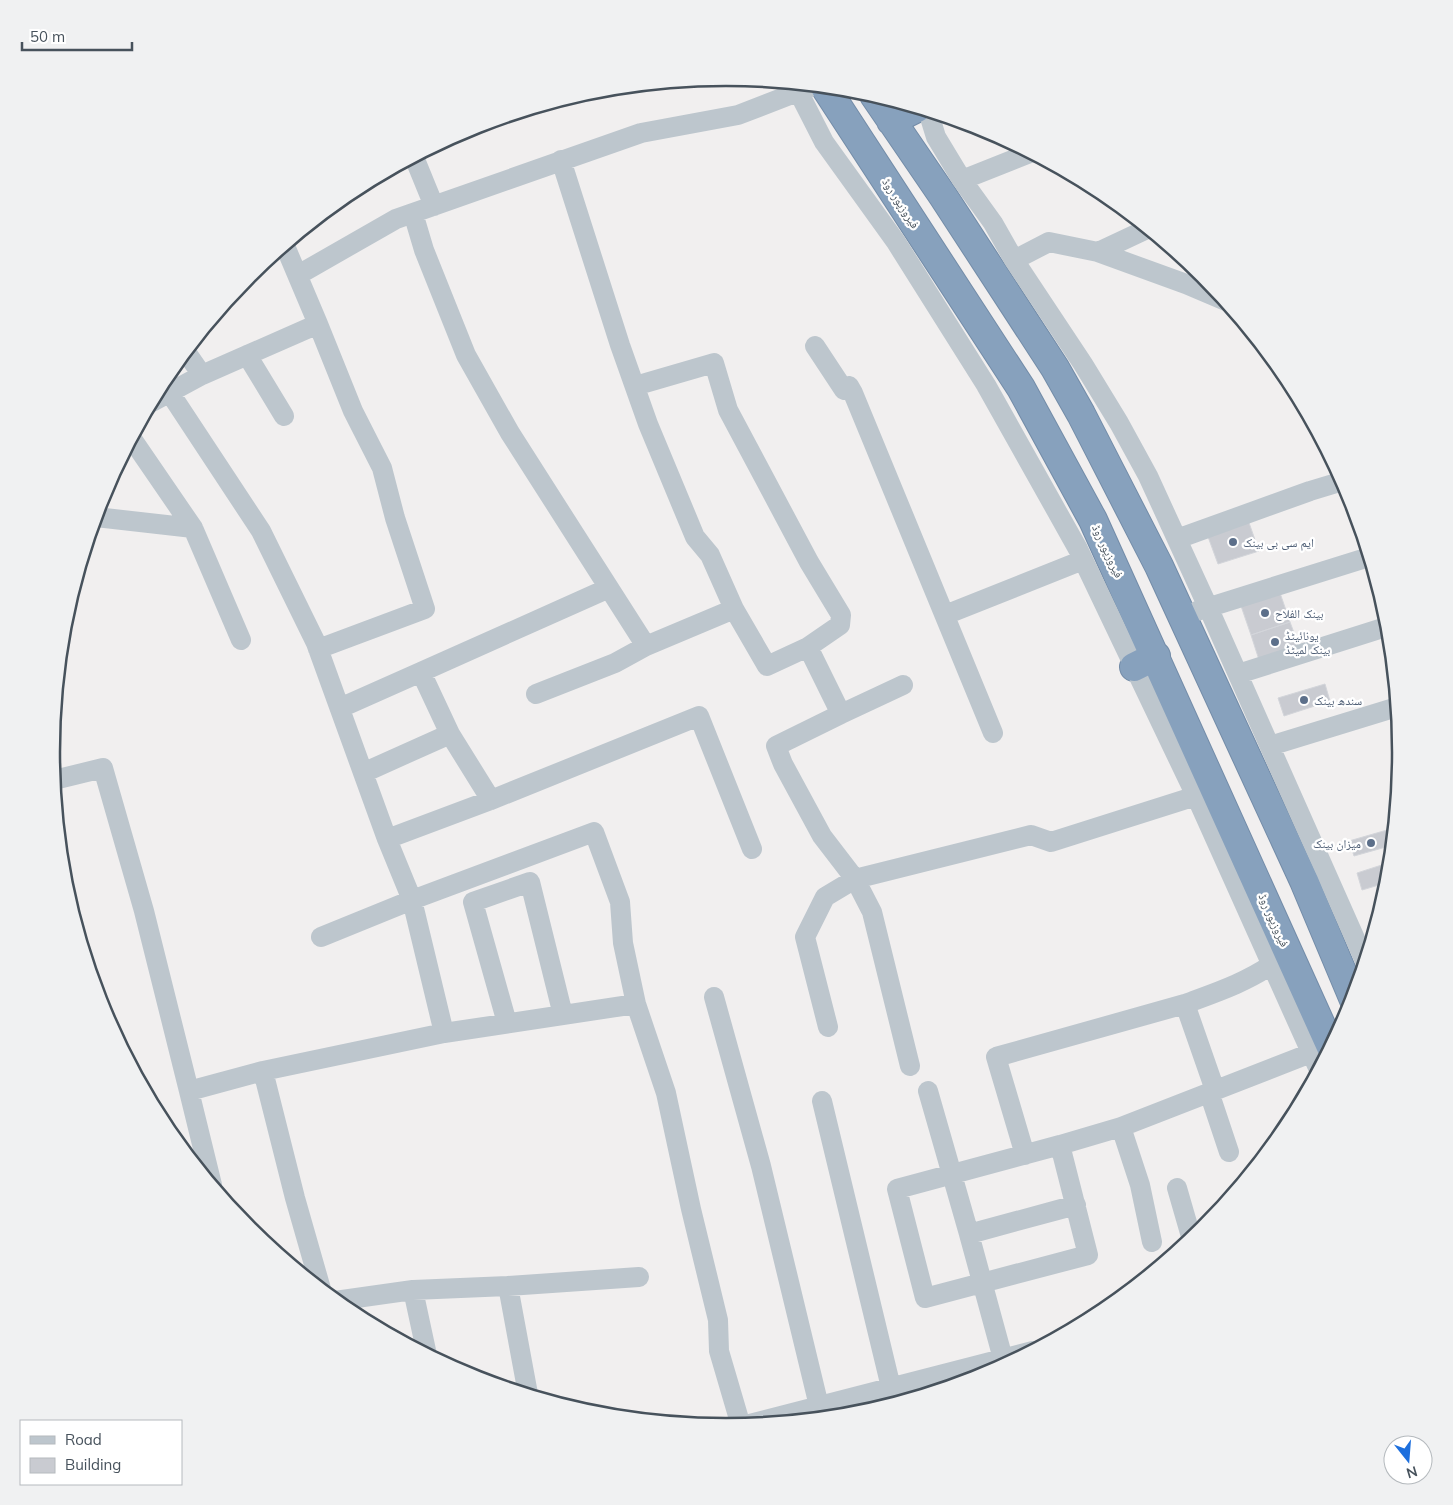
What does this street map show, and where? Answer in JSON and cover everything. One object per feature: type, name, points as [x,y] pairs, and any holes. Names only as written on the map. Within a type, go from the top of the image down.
[{"type":"highway","name":"فیروزپور روڈ","points":[[830,95],[1021,388],[1093,520],[1145,662],[1319,1056]]},
{"type":"highway","points":[[880,105],[943,196],[1055,368],[1081,414],[1137,520],[1304,881],[1349,989]]},
{"type":"highway","points":[[891,121],[909,112]]},
{"type":"highway","points":[[1021,388],[1055,368]]},
{"type":"street","points":[[298,275],[396,219],[641,133],[738,115],[799,90]]},
{"type":"street","points":[[806,91],[824,142],[896,242],[986,386],[1083,560],[1145,662],[1196,796],[1271,965],[1319,1056]]},
{"type":"street","points":[[930,118],[936,137],[962,180],[993,223],[1014,260],[1083,364],[1119,423],[1148,476],[1362,952]]},
{"type":"street","points":[[962,180],[1023,156]]},
{"type":"street","points":[[561,160],[635,386],[648,424],[695,537],[710,555],[734,608],[768,666],[808,647],[840,625],[841,615],[810,562],[728,410],[714,363],[635,386]]},
{"type":"street","points":[[416,163],[434,206]]},
{"type":"street","points":[[413,213],[424,250],[466,355],[510,433],[646,646]]},
{"type":"street","points":[[1098,252],[1141,231]]},
{"type":"street","points":[[1014,260],[1049,242],[1098,252],[1186,284],[1212,296]]},
{"type":"street","points":[[287,251],[353,411],[382,468],[395,518],[426,609],[318,649]]},
{"type":"street","points":[[163,397],[202,375],[318,324]]},
{"type":"street","points":[[815,346],[844,390],[849,386],[853,393],[993,733]]},
{"type":"street","points":[[247,355],[284,416]]},
{"type":"street","points":[[190,358],[202,375]]},
{"type":"street","points":[[170,393],[261,531],[318,649],[387,839],[412,900],[444,1032]]},
{"type":"street","points":[[136,445],[192,528],[241,640]]},
{"type":"street","points":[[1177,539],[1336,483]]},
{"type":"street","points":[[103,518],[192,528]]},
{"type":"street","points":[[1181,616],[1364,559]]},
{"type":"street","points":[[945,615],[1083,560]]},
{"type":"street","points":[[340,708],[609,588]]},
{"type":"street","points":[[536,694],[615,662],[646,646],[734,608]]},
{"type":"street","points":[[1238,674],[1381,629]]},
{"type":"street","points":[[808,647],[841,714]]},
{"type":"street","points":[[421,672],[450,734],[491,800]]},
{"type":"street","points":[[903,685],[776,746],[783,764],[822,836],[855,879],[872,912],[910,1066]]},
{"type":"street","points":[[1270,746],[1392,709]]},
{"type":"street","points":[[387,839],[491,800],[698,716],[752,849]]},
{"type":"street","points":[[363,774],[450,734]]},
{"type":"street","points":[[61,778],[103,768],[144,911],[209,1171]]},
{"type":"street","points":[[828,1027],[805,937],[824,898],[855,879],[1031,835],[1052,842],[1196,796]]},
{"type":"street","points":[[321,937],[412,900],[594,832],[620,902],[623,943],[636,1004],[666,1093],[690,1209],[718,1320],[719,1351],[737,1419]]},
{"type":"street","points":[[507,1023],[473,902],[530,882],[563,1015]]},
{"type":"street","points":[[1025,1154],[996,1057],[1184,1004],[1240,983],[1257,975],[1271,965]]},
{"type":"street","points":[[714,997],[761,1166],[820,1406]]},
{"type":"street","points":[[189,1091],[263,1071],[444,1032],[636,1004]]},
{"type":"street","points":[[1184,1004],[1229,1152]]},
{"type":"street","points":[[1060,1145],[1088,1255],[925,1298],[897,1189],[1121,1127],[1212,1091],[1319,1057]]},
{"type":"street","points":[[263,1071],[294,1198],[318,1279]]},
{"type":"street","points":[[928,1091],[1003,1358]]},
{"type":"street","points":[[822,1102],[893,1395]]},
{"type":"street","points":[[1121,1127],[1140,1185],[1152,1242]]},
{"type":"street","points":[[1177,1188],[1190,1232]]},
{"type":"street","points":[[969,1234],[1076,1205]]},
{"type":"street","points":[[345,1299],[413,1290],[508,1286],[639,1276]]},
{"type":"street","points":[[508,1286],[527,1388]]},
{"type":"street","points":[[413,1290],[426,1347]]},
{"type":"street","points":[[773,1418],[820,1406],[893,1395],[976,1370]]},
{"type":"building","name":"ایم سی بی بینک","points":[[1248,520],[1259,551],[1218,564],[1207,534]]},
{"type":"building","name":"بینک الفلاح","points":[[1279,590],[1290,622],[1251,635],[1240,603]]},
{"type":"building","name":"یونائیٹڈ بینک لمیٹڈ","points":[[1290,622],[1300,649],[1260,663],[1251,635]]},
{"type":"building","name":"سندھ بینک","points":[[1325,684],[1330,701],[1284,716],[1278,698]]},
{"type":"building","name":"میزان بینک","points":[[1388,830],[1386,847],[1354,856],[1349,841]]},
{"type":"building","points":[[1383,865],[1380,885],[1362,890],[1357,873]]},
{"type":"place","name":"ایم سی بی بینک","points":[[1233,542]]},
{"type":"place","name":"بینک الفلاح","points":[[1265,613]]},
{"type":"place","name":"یونائیٹڈ بینک لمیٹڈ","points":[[1275,642]]},
{"type":"place","name":"سندھ بینک","points":[[1304,700]]},
{"type":"place","name":"میزان بینک","points":[[1371,843]]}]
